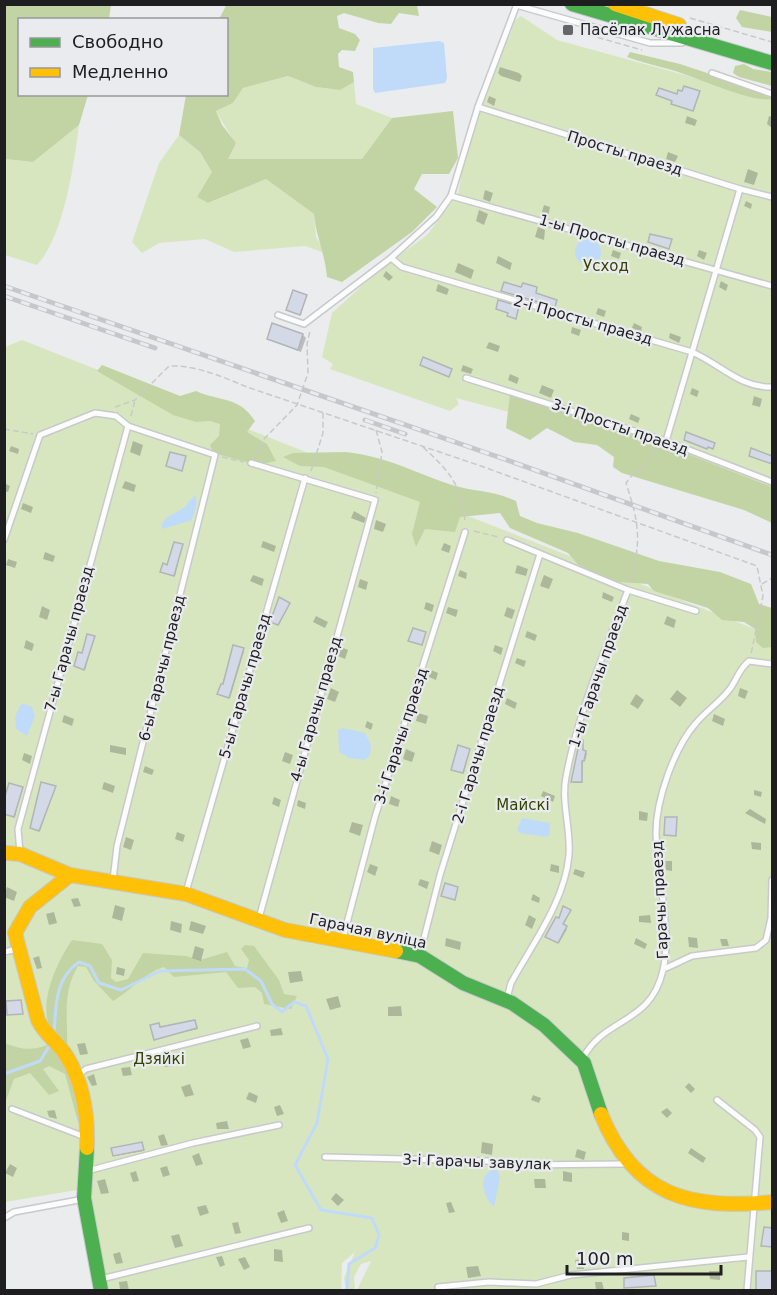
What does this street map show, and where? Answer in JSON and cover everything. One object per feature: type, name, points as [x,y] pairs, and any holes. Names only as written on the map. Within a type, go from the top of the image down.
[{"type":"street","points":[[572,4],[616,8],[772,52]]},
{"type":"street","points":[[616,8],[696,41],[772,63]]},
{"type":"street","name":"Гарачая вуліца","points":[[4,853],[20,854],[70,875],[186,894],[285,930],[342,943],[420,956],[440,966],[459,981],[507,1000],[570,1047],[582,1060],[602,1118],[628,1164],[654,1185],[681,1196],[753,1205],[772,1202]]},
{"type":"street","points":[[70,875],[18,920],[15,933],[38,1020],[44,1032],[67,1056],[84,1099],[87,1138],[84,1198],[101,1285]]},
{"type":"lane","points":[[278,315],[304,324],[391,258],[436,217],[452,196],[478,107],[516,5],[651,43],[696,41]]},
{"type":"lane","points":[[712,73],[772,94]]},
{"type":"lane","name":"Просты праезд","points":[[478,107],[772,197]]},
{"type":"lane","points":[[666,441],[740,189]]},
{"type":"lane","name":"1-ы Просты праезд","points":[[452,196],[772,285]]},
{"type":"lane","name":"2-і Просты праезд","points":[[391,258],[402,267],[692,352],[707,358],[740,381],[772,387]]},
{"type":"lane","name":"3-і Просты праезд","points":[[466,378],[666,441],[772,482]]},
{"type":"lane","points":[[4,540],[40,435],[95,413],[116,416],[128,426],[215,455]]},
{"type":"lane","name":"7-ы Гарачы праезд","points":[[20,854],[18,829],[128,426]]},
{"type":"lane","name":"6-ы Гарачы праезд","points":[[113,881],[117,846],[215,455]]},
{"type":"lane","points":[[250,464],[375,500]]},
{"type":"lane","name":"5-ы Гарачы праезд","points":[[186,894],[305,478]]},
{"type":"lane","name":"4-ы Гарачы праезд","points":[[258,919],[375,500]]},
{"type":"lane","name":"3-і Гарачы праезд","points":[[342,943],[375,817],[465,532]]},
{"type":"lane","points":[[507,540],[628,590],[696,611]]},
{"type":"lane","name":"2-і Гарачы праезд","points":[[420,956],[440,875],[540,554]]},
{"type":"lane","name":"1-ы Гарачы праезд","points":[[507,1000],[511,983],[557,898],[566,876],[569,852],[565,780],[582,714],[628,590]]},
{"type":"lane","points":[[749,661],[772,664]]},
{"type":"lane","name":"Гарачы праезд","points":[[582,1060],[589,1047],[609,1030],[637,1014],[653,998],[664,969],[656,831],[664,788],[678,751],[695,724],[729,691],[740,668],[749,661]]},
{"type":"lane","points":[[664,969],[692,956],[756,948],[766,940],[772,880]]},
{"type":"lane","points":[[4,952],[20,948]]},
{"type":"lane","points":[[76,1077],[86,1069],[257,1026]]},
{"type":"lane","points":[[717,1100],[755,1130],[759,1137],[747,1290]]},
{"type":"lane","points":[[12,1109],[87,1138]]},
{"type":"lane","points":[[86,1171],[193,1143],[279,1125]]},
{"type":"lane","name":"3-і Гарачы завулак","points":[[325,1157],[487,1161],[518,1165],[628,1164]]},
{"type":"lane","points":[[4,1212],[84,1198]]},
{"type":"lane","points":[[4,1218],[14,1212]]},
{"type":"lane","points":[[101,1285],[309,1228]]},
{"type":"lane","points":[[438,1287],[489,1282],[536,1284],[571,1275],[748,1257]]},
{"type":"path","points":[[686,17],[772,42]]},
{"type":"path","points":[[589,35],[637,50],[648,50]]},
{"type":"path","points":[[215,455],[250,464],[264,440],[297,405],[308,373],[307,345],[313,317]]},
{"type":"path","points":[[95,413],[135,400],[169,366],[181,366],[220,376],[297,405],[376,430],[757,566],[763,596],[749,661]]},
{"type":"path","points":[[128,426],[135,400]]},
{"type":"path","points":[[305,478],[314,467],[323,433],[323,412]]},
{"type":"path","points":[[4,429],[40,435]]},
{"type":"path","points":[[375,500],[382,452],[376,430]]},
{"type":"path","points":[[628,590],[636,559],[639,524],[626,483],[633,474],[641,471],[666,441]]},
{"type":"path","points":[[422,446],[456,482],[464,507],[465,532],[477,531],[507,540]]},
{"type":"path","points":[[761,584],[772,578]]},
{"type":"green space","points":[[227,4],[417,6],[419,16],[399,13],[391,24],[378,23],[344,13],[337,16],[339,28],[355,34],[360,40],[355,51],[342,50],[338,54],[339,67],[353,72],[354,82],[340,90],[316,87],[288,76],[243,88],[233,103],[216,111],[222,125],[236,143],[228,159],[362,159],[392,118],[453,111],[458,158],[449,174],[422,174],[414,189],[437,207],[412,232],[342,282],[327,277],[314,214],[266,179],[208,203],[197,197],[212,172],[200,152],[179,135],[186,96],[228,96],[228,18],[220,18]]},
{"type":"green space","points":[[4,5],[111,5],[109,18],[18,18],[18,96],[88,96],[79,125],[33,162],[5,159]]},
{"type":"green space","points":[[740,10],[772,17],[772,32],[742,27],[736,18]]},
{"type":"green space","name":"Усход","points":[[521,16],[557,40],[772,99],[772,494],[654,450],[456,398],[459,404],[450,411],[330,369],[333,364],[322,357],[332,313],[377,272],[427,235],[458,194],[470,127],[514,21]]},
{"type":"green space","points":[[630,52],[680,64],[771,94],[772,99],[736,93],[679,72],[627,57]]},
{"type":"green space","points":[[744,64],[753,69],[772,72],[772,86],[739,77],[733,73],[735,66]]},
{"type":"green space","points":[[288,76],[328,89],[354,82],[356,104],[392,118],[363,159],[228,159],[235,143],[216,111],[233,103],[243,88]]},
{"type":"green space","points":[[79,125],[66,199],[61,218],[46,252],[37,265],[5,255],[4,159],[33,162]]},
{"type":"green space","points":[[179,135],[200,152],[213,172],[197,197],[209,203],[266,179],[314,214],[316,237],[325,253],[305,246],[234,252],[205,239],[159,243],[142,253],[132,242],[159,163]]},
{"type":"green space","name":"Майскі","points":[[22,340],[772,636],[772,1290],[357,1290],[371,1261],[361,1264],[354,1277],[355,1290],[346,1290],[344,1278],[355,1252],[342,1263],[341,1290],[107,1290],[77,1190],[5,1202],[5,347]]},
{"type":"green space","points":[[102,365],[180,396],[196,391],[236,403],[243,407],[255,421],[247,432],[267,444],[276,461],[257,465],[213,453],[210,445],[219,436],[220,424],[210,421],[196,422],[173,415],[97,371]]},
{"type":"green space","points":[[510,394],[672,448],[772,487],[772,523],[744,510],[622,473],[613,467],[614,457],[597,445],[574,442],[547,428],[530,440],[506,428]]},
{"type":"green space","points":[[345,452],[375,457],[452,485],[507,497],[516,501],[520,516],[537,523],[578,533],[659,561],[720,572],[751,584],[759,604],[772,608],[772,647],[763,648],[756,642],[755,629],[744,622],[722,620],[708,608],[654,591],[648,584],[605,581],[581,568],[568,553],[510,528],[500,513],[460,517],[455,532],[425,529],[416,547],[412,534],[420,502],[324,467],[300,466],[283,457],[293,453]]},
{"type":"green space","points":[[72,940],[102,944],[112,960],[111,978],[116,982],[128,979],[143,953],[186,956],[200,960],[227,952],[235,966],[247,968],[249,960],[241,949],[245,945],[254,946],[279,980],[284,994],[297,996],[291,1009],[264,1004],[262,993],[255,987],[238,988],[226,972],[174,977],[164,967],[113,1001],[94,981],[86,967],[78,966],[68,995],[67,1046],[59,1055],[73,1071],[82,1119],[78,1122],[65,1074],[49,1066],[43,1069],[59,1091],[49,1095],[30,1073],[14,1079],[5,1103],[5,1043],[19,1048],[32,1049],[58,1040],[48,1021],[47,998],[57,967]]},
{"type":"water","points":[[439,41],[444,43],[447,78],[445,83],[375,93],[373,89],[373,48]]},
{"type":"water","points":[[588,239],[597,243],[601,252],[597,261],[588,265],[579,261],[575,252],[579,243]]},
{"type":"water","points":[[195,495],[197,503],[192,520],[163,529],[161,525],[166,518],[184,508]]},
{"type":"water","points":[[20,705],[32,707],[35,716],[27,736],[16,729],[15,717]]},
{"type":"water","points":[[343,728],[365,733],[371,745],[370,755],[365,760],[349,758],[339,752],[338,730]]},
{"type":"water","points":[[522,818],[550,823],[550,834],[547,837],[519,833],[517,829]]},
{"type":"water","points":[[494,1169],[498,1171],[500,1177],[494,1207],[484,1192],[483,1181],[488,1172]]},
{"type":"building","points":[[684,86],[700,91],[693,111],[671,104],[672,101],[656,95],[659,88],[677,94],[678,90],[682,91]]},
{"type":"building","points":[[650,234],[672,239],[669,249],[648,242]]},
{"type":"building","points":[[504,282],[521,287],[523,283],[537,287],[536,293],[557,300],[555,307],[501,291]]},
{"type":"building","points":[[293,290],[307,295],[300,315],[286,310]]},
{"type":"building","points":[[498,300],[519,306],[516,319],[496,309]]},
{"type":"building","points":[[272,323],[303,334],[298,350],[267,339]]},
{"type":"building","points":[[423,357],[452,369],[449,377],[420,365]]},
{"type":"building","points":[[686,432],[715,443],[713,449],[684,440]]},
{"type":"building","points":[[751,448],[772,456],[772,464],[749,456]]},
{"type":"building","points":[[170,452],[186,456],[182,471],[166,466]]},
{"type":"building","points":[[174,542],[183,544],[174,576],[160,572],[163,563],[167,565]]},
{"type":"building","points":[[279,597],[290,603],[278,625],[270,622]]},
{"type":"building","points":[[413,628],[426,632],[422,645],[408,641]]},
{"type":"building","points":[[87,634],[95,636],[84,670],[74,666],[78,652],[82,653]]},
{"type":"building","points":[[233,645],[244,648],[229,698],[217,694],[223,684]]},
{"type":"building","points":[[580,739],[583,740],[583,750],[586,751],[584,761],[582,761],[582,782],[571,782]]},
{"type":"building","points":[[458,745],[470,749],[463,773],[451,770]]},
{"type":"building","points":[[41,782],[56,786],[39,831],[30,828]]},
{"type":"building","points":[[9,783],[23,787],[14,817],[4,814],[4,799]]},
{"type":"building","points":[[665,817],[677,817],[676,836],[664,835]]},
{"type":"building","points":[[445,883],[458,887],[455,900],[441,896]]},
{"type":"building","points":[[563,906],[571,910],[563,924],[567,926],[558,943],[545,937],[556,917],[559,918]]},
{"type":"building","points":[[21,1000],[23,1014],[7,1015],[6,1001]]},
{"type":"building","points":[[195,1020],[197,1028],[154,1040],[150,1025],[159,1023],[160,1027]]},
{"type":"building","points":[[142,1142],[144,1150],[113,1156],[111,1148]]},
{"type":"building","points":[[764,1227],[772,1228],[772,1247],[761,1246]]},
{"type":"building","points":[[756,1271],[772,1271],[772,1290],[756,1290]]},
{"type":"building","points":[[654,1275],[656,1286],[624,1288],[624,1278]]},
{"type":"waterway","points":[[54,1035],[56,1005],[61,985],[71,969],[79,962],[90,966],[99,983],[121,990],[160,971],[245,969],[261,981],[272,1004],[282,1012],[294,1002],[306,1006],[328,1059],[317,1123],[295,1165],[321,1210],[372,1218],[379,1235],[375,1248],[349,1264],[347,1290]]},
{"type":"waterway","points":[[4,1074],[40,1061],[50,1045]]},
{"type":"railway","points":[[4,286],[507,460],[772,555]]},
{"type":"railway","points":[[4,296],[155,348]]},
{"type":"railway","points":[[365,420],[405,434]]},
{"type":"traffic: fast","points":[[572,4],[772,63]]},
{"type":"traffic: fast","points":[[396,951],[420,956],[463,983],[512,1003],[544,1025],[584,1063],[601,1114]]},
{"type":"traffic: fast","points":[[87,1148],[84,1198],[101,1290]]},
{"type":"traffic: slow","points":[[615,4],[679,25]]},
{"type":"traffic: slow","points":[[4,853],[20,854],[70,875],[186,894],[285,930],[396,951]]},
{"type":"traffic: slow","points":[[70,875],[30,907],[15,933],[38,1020],[64,1052],[81,1089],[87,1124],[87,1148]]},
{"type":"traffic: slow","points":[[601,1114],[614,1142],[630,1163],[648,1180],[668,1192],[715,1203],[772,1202]]},
{"type":"place","name":"Пасёлак Лужасна","points":[[568,30]]},
{"type":"park label","name":"Дзяйкі","points":[[159,1059]]}]
